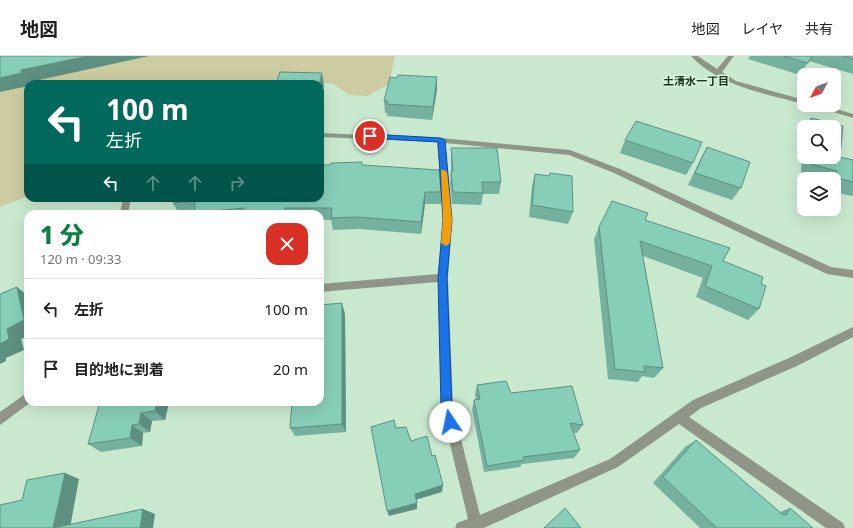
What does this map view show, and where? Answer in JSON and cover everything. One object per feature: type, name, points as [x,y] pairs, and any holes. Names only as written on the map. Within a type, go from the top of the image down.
[{"type":"street","points":[[694,56],[734,82],[797,100]]},
{"type":"street","points":[[718,73],[731,56]]},
{"type":"street","points":[[839,112],[853,116]]},
{"type":"street","points":[[324,135],[441,140],[570,153],[617,171],[830,271],[853,274]]},
{"type":"street","points":[[441,140],[448,220],[443,278],[447,407],[476,526]]},
{"type":"street","points":[[324,288],[443,278]]},
{"type":"street","points":[[462,528],[476,526],[614,463],[697,404],[792,362],[853,332]]},
{"type":"street","points":[[0,419],[24,400]]},
{"type":"street","points":[[679,417],[838,528]]},
{"type":"green space","points":[[125,56],[395,56],[389,84],[368,96],[349,95],[332,83],[324,83],[324,80],[34,80]]},
{"type":"green space","points":[[23,83],[24,198],[0,207],[0,92]]},
{"type":"building","points":[[0,56],[88,56],[21,70],[21,73],[0,78]]},
{"type":"building","points":[[784,56],[812,56],[808,63]]},
{"type":"building","points":[[842,56],[853,56],[853,59]]},
{"type":"building","points":[[280,72],[322,73],[320,80],[277,80]]},
{"type":"building","points":[[398,75],[437,77],[433,107],[386,104],[388,101],[384,101],[390,77],[397,78]]},
{"type":"building","points":[[636,121],[702,142],[693,163],[625,140]]},
{"type":"building","points":[[841,126],[843,126],[841,147]]},
{"type":"building","points":[[707,147],[750,162],[741,188],[695,173]]},
{"type":"building","points":[[451,148],[497,148],[501,182],[482,182],[483,193],[453,192]]},
{"type":"building","points":[[841,157],[853,160],[853,182],[841,179],[841,172],[811,164],[841,164]]},
{"type":"building","points":[[362,162],[362,165],[439,170],[441,192],[425,192],[421,222],[357,217],[331,218],[332,208],[285,208],[285,210],[244,210],[244,208],[194,210],[195,202],[324,202],[324,165],[330,165],[331,163]]},
{"type":"building","points":[[550,173],[572,176],[573,212],[532,205],[535,174],[549,176]]},
{"type":"building","points":[[612,201],[648,213],[645,220],[730,248],[723,261],[763,277],[761,284],[766,286],[759,309],[705,286],[712,266],[640,241],[663,368],[644,366],[645,372],[615,369],[599,227]]},
{"type":"building","points":[[17,287],[24,320],[7,329],[9,339],[0,344],[0,294]]},
{"type":"building","points":[[342,303],[342,424],[290,428],[292,406],[324,406],[324,305]]},
{"type":"building","points":[[506,381],[511,393],[572,386],[583,425],[570,423],[580,450],[523,457],[524,460],[487,466],[474,400],[480,399],[477,385]]},
{"type":"building","points":[[99,406],[156,406],[155,411],[141,413],[139,424],[132,425],[130,438],[88,444]]},
{"type":"building","points":[[394,420],[396,428],[406,427],[411,441],[427,436],[432,456],[435,455],[443,485],[415,494],[417,503],[387,511],[371,427]]},
{"type":"building","points":[[696,440],[782,514],[786,515],[790,508],[813,528],[717,528],[663,477]]},
{"type":"building","points":[[65,473],[53,528],[0,528],[0,505],[22,500],[27,480]]},
{"type":"building","points":[[565,508],[581,528],[544,528]]},
{"type":"building","points":[[143,509],[140,528],[53,528]]},
{"type":"slow traffic","points":[[444,172],[448,220],[446,243]]},
{"type":"district","name":"土清水一丁目","points":[[696,80]]},
{"type":"route","points":[[370,136],[441,140],[448,220],[443,278],[447,407],[450,422]]}]
